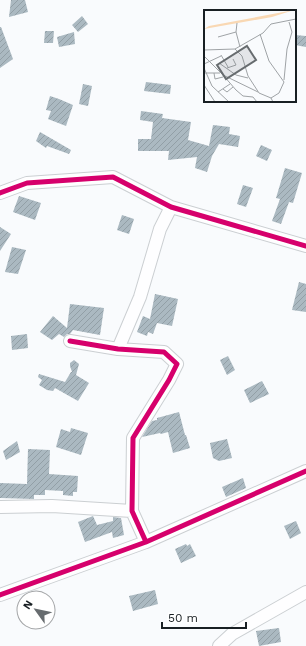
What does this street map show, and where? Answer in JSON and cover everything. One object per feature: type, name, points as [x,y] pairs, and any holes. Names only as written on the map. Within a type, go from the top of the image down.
[{"type":"street","points":[[0,193],[27,183],[113,178],[171,208],[306,246]]},
{"type":"street","points":[[118,349],[140,298],[160,229],[171,208]]},
{"type":"street","points":[[70,341],[118,349],[164,352],[177,364],[169,380],[133,438],[132,511],[146,542]]},
{"type":"street","points":[[0,595],[146,542],[306,471]]},
{"type":"street","points":[[0,508],[52,506],[132,511]]},
{"type":"street","points":[[219,646],[232,634],[306,592]]},
{"type":"building","points":[[11,0],[25,0],[28,12],[9,17]]},
{"type":"building","points":[[82,16],[88,24],[78,32],[72,25]]},
{"type":"building","points":[[0,27],[13,59],[0,68]]},
{"type":"building","points":[[45,31],[54,31],[53,43],[44,43]]},
{"type":"building","points":[[74,32],[75,44],[59,47],[57,37]]},
{"type":"building","points":[[296,35],[306,36],[306,47],[296,45]]},
{"type":"building","points":[[146,82],[171,85],[170,94],[144,91]]},
{"type":"building","points":[[83,84],[92,86],[88,106],[79,104]]},
{"type":"building","points":[[50,96],[73,105],[66,126],[48,119],[51,111],[46,110]]},
{"type":"building","points":[[141,111],[163,114],[162,118],[191,122],[188,140],[209,146],[213,125],[230,127],[229,134],[240,136],[238,147],[219,144],[212,156],[207,172],[195,168],[197,157],[168,160],[169,151],[138,151],[138,139],[151,139],[153,122],[140,120]]},
{"type":"building","points":[[40,132],[71,150],[69,154],[47,146],[46,148],[36,141]]},
{"type":"building","points":[[261,145],[272,150],[267,161],[256,156]]},
{"type":"building","points":[[285,168],[302,173],[293,203],[289,202],[281,224],[272,221],[280,199],[276,198]]},
{"type":"building","points":[[243,185],[253,188],[246,207],[237,204]]},
{"type":"building","points":[[19,196],[41,203],[35,220],[13,212]]},
{"type":"building","points":[[122,215],[134,219],[129,234],[117,230]]},
{"type":"building","points":[[0,227],[11,234],[0,251]]},
{"type":"building","points":[[12,247],[26,250],[18,274],[5,272]]},
{"type":"building","points":[[299,282],[306,284],[306,312],[292,310]]},
{"type":"building","points":[[155,294],[178,299],[172,326],[157,323],[153,334],[148,332],[147,336],[137,332],[143,316],[150,319]]},
{"type":"building","points":[[70,304],[104,308],[100,335],[73,330],[70,334],[67,334],[64,337],[59,334],[52,340],[40,332],[53,316],[67,328]]},
{"type":"building","points":[[27,334],[28,348],[12,350],[11,336]]},
{"type":"building","points":[[228,356],[235,370],[227,375],[220,360]]},
{"type":"building","points":[[74,360],[79,364],[76,375],[89,383],[78,401],[55,388],[53,391],[47,390],[39,385],[42,380],[38,377],[39,374],[65,382],[72,372],[70,363]]},
{"type":"building","points":[[262,381],[269,394],[250,403],[244,390]]},
{"type":"building","points":[[179,412],[190,448],[173,453],[168,432],[142,437],[152,421],[157,420],[157,418]]},
{"type":"building","points":[[71,428],[88,433],[81,455],[56,447],[61,429],[70,432]]},
{"type":"building","points":[[227,439],[232,458],[219,461],[213,458],[210,443]]},
{"type":"building","points":[[17,441],[20,452],[6,460],[3,451]]},
{"type":"building","points":[[28,449],[50,450],[49,474],[78,476],[77,492],[73,492],[73,496],[63,495],[63,491],[45,490],[45,495],[34,495],[34,499],[0,498],[0,483],[27,484]]},
{"type":"building","points":[[243,478],[246,488],[226,497],[222,487]]},
{"type":"building","points":[[93,516],[97,525],[113,521],[113,517],[121,518],[124,535],[113,538],[112,532],[85,542],[78,522]]},
{"type":"building","points":[[296,521],[301,533],[290,539],[284,526]]},
{"type":"building","points":[[186,544],[187,546],[190,544],[196,556],[181,563],[175,549]]},
{"type":"building","points":[[155,590],[158,604],[133,611],[129,596]]},
{"type":"building","points":[[279,628],[281,642],[259,646],[256,631]]},
{"type":"cycle path","points":[[0,193],[27,183],[113,177],[171,207],[306,246]]},
{"type":"cycle path","points":[[70,341],[118,349],[164,352],[177,364],[169,380],[133,438],[132,511],[146,542]]},
{"type":"cycle path","points":[[0,595],[146,542],[306,471]]}]
